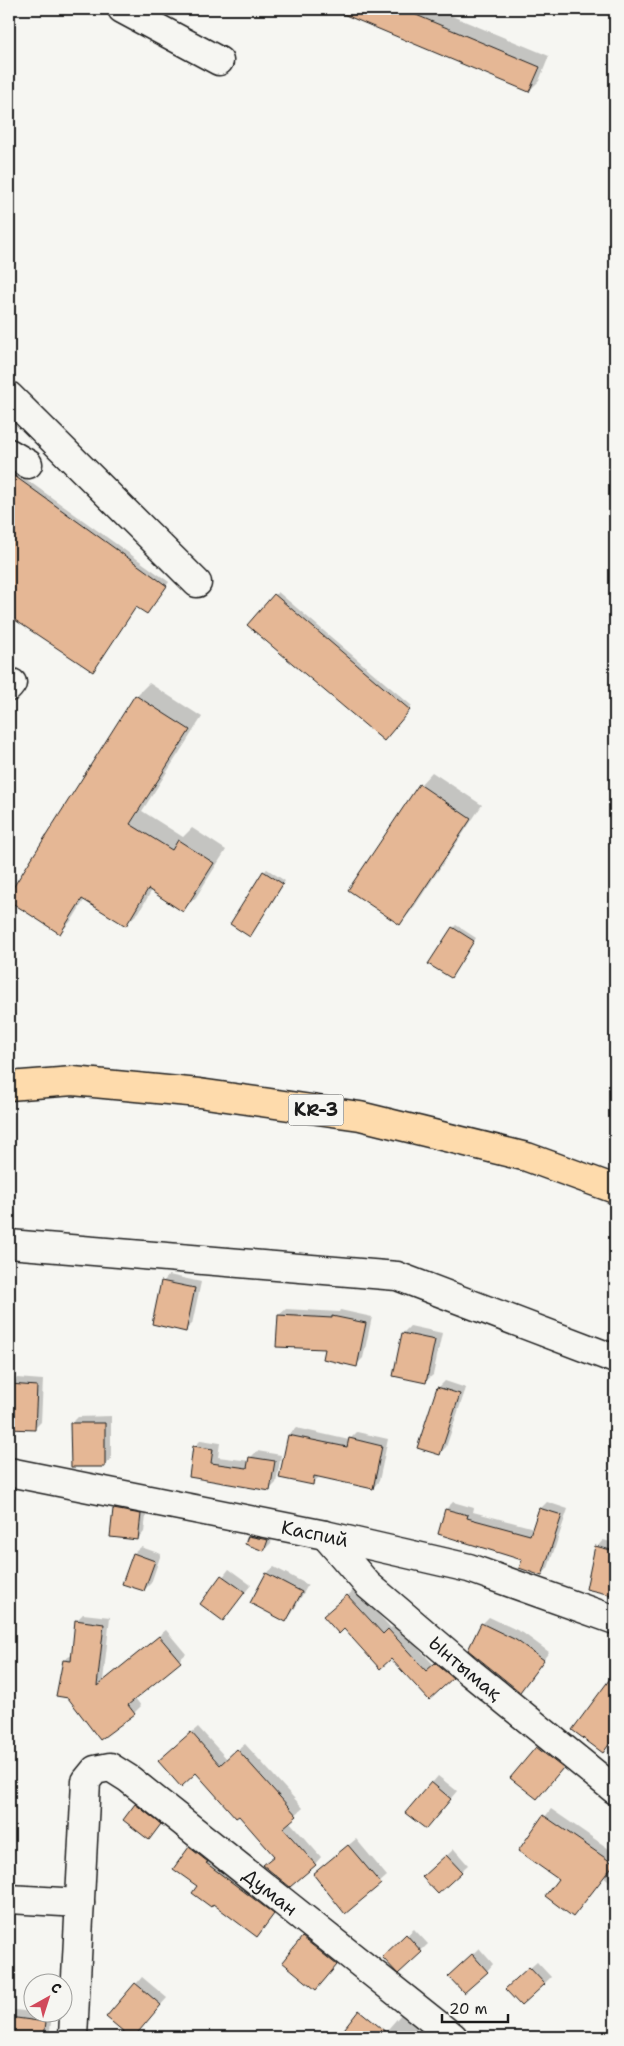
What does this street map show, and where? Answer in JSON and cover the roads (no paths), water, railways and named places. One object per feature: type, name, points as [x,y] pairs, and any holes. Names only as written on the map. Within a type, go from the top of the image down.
[{"type":"main road","name":"KR-3","points":[[9,1086],[73,1080],[199,1094],[360,1116],[527,1157],[615,1189]]},
{"type":"street","points":[[122,9],[219,61]]},
{"type":"street","points":[[9,396],[197,583]]},
{"type":"street","points":[[9,1244],[397,1276],[615,1359]]},
{"type":"street","name":"Каспий","points":[[9,1472],[325,1535],[468,1568],[615,1620]]},
{"type":"street","name":"Ынтымақ","points":[[325,1535],[368,1586],[615,1790]]},
{"type":"street","name":"Думан","points":[[80,1903],[86,1781],[95,1770],[110,1767],[130,1779],[453,2037]]},
{"type":"street","points":[[9,1900],[80,1903],[73,2037]]}]
